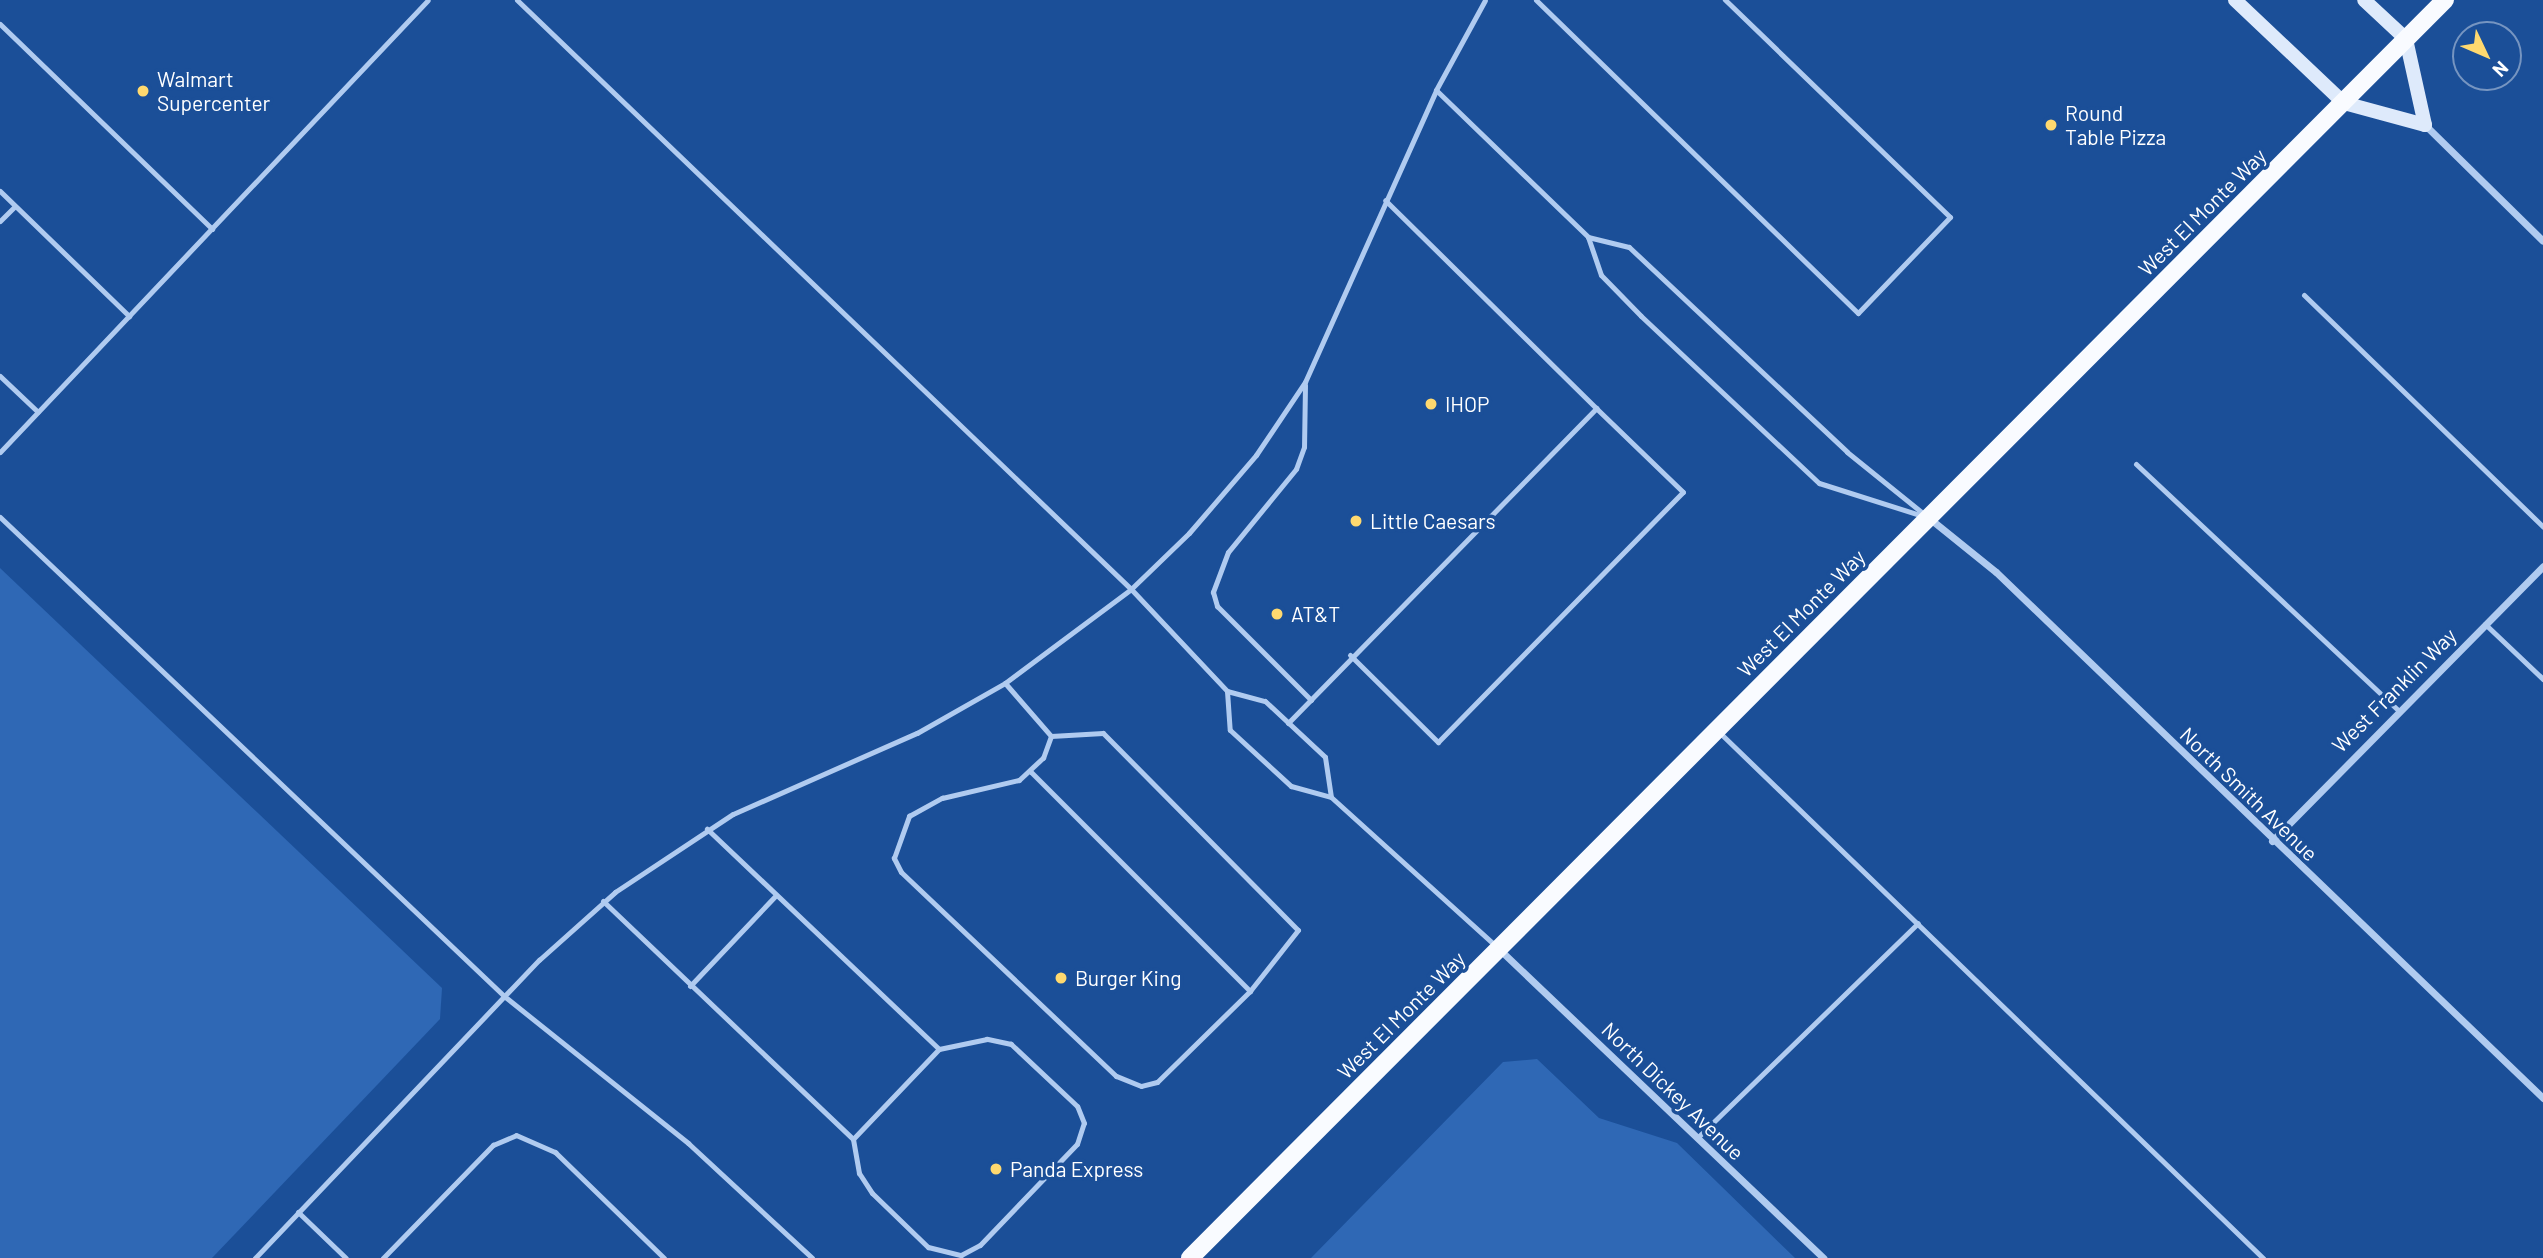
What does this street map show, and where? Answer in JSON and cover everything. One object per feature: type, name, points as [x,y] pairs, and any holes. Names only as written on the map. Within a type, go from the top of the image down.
[{"type":"main road","name":"West El Monte Way","points":[[1190,1258],[2445,0]]},
{"type":"street","points":[[2235,0],[2344,103],[2425,125],[2543,241]]},
{"type":"street","points":[[2364,0],[2406,40],[2425,125]]},
{"type":"street","name":"North Smith Avenue","points":[[1928,518],[1996,572],[2272,841],[2543,1098]]},
{"type":"street","name":"West Franklin Way","points":[[2272,841],[2398,710],[2543,566]]},
{"type":"street","name":"North Dickey Avenue","points":[[1499,949],[1823,1258]]},
{"type":"lane","points":[[0,452],[428,0]]},
{"type":"lane","points":[[517,0],[1131,589],[1227,691],[1265,701],[1325,757],[1331,797]]},
{"type":"lane","points":[[255,1258],[504,996],[603,901],[706,829],[790,785],[917,733],[1005,683],[1131,589],[1231,485],[1305,382],[1436,90],[1485,0]]},
{"type":"lane","points":[[1536,0],[1858,313],[1950,217],[1725,0]]},
{"type":"lane","points":[[0,24],[212,229]]},
{"type":"lane","points":[[1436,90],[1588,237],[1601,275],[1819,483],[1928,518]]},
{"type":"lane","points":[[0,191],[128,316]]},
{"type":"lane","points":[[1350,655],[1438,741],[1683,492],[1385,200]]},
{"type":"lane","points":[[0,221],[15,206]]},
{"type":"lane","points":[[1588,237],[1629,247],[1847,452],[1928,518]]},
{"type":"lane","points":[[2304,295],[2543,527]]},
{"type":"lane","points":[[0,376],[38,412]]},
{"type":"lane","points":[[1305,382],[1304,447],[1296,470],[1228,552],[1213,592],[1217,607],[1311,700]]},
{"type":"lane","points":[[1288,723],[1350,655],[1596,408]]},
{"type":"lane","points":[[2136,464],[2398,710]]},
{"type":"lane","points":[[0,517],[504,996],[688,1143],[812,1258]]},
{"type":"lane","points":[[2485,624],[2543,679]]},
{"type":"lane","points":[[1005,683],[1051,736]]},
{"type":"lane","points":[[1227,691],[1230,730],[1291,786],[1331,797],[1499,949]]},
{"type":"lane","points":[[1716,729],[2263,1258]]},
{"type":"lane","points":[[1103,733],[1294,922],[1296,940],[1174,1071],[1157,1082],[1128,1083],[901,872],[894,845],[909,816],[924,805],[1031,772],[1051,736],[1103,733]]},
{"type":"lane","points":[[1031,772],[1250,991]]},
{"type":"lane","points":[[706,829],[939,1049]]},
{"type":"lane","points":[[690,986],[776,895]]},
{"type":"lane","points":[[603,901],[853,1139],[859,1173],[872,1193],[928,1247],[961,1255],[979,1245],[1077,1144],[1084,1123],[1077,1106],[1011,1044],[987,1039],[939,1049],[853,1139]]},
{"type":"lane","points":[[1697,1138],[1918,923]]},
{"type":"lane","points":[[383,1258],[493,1145],[516,1135],[555,1152],[664,1258]]},
{"type":"lane","points":[[299,1212],[346,1258]]},
{"type":"shaded area","points":[[0,568],[442,988],[440,1019],[212,1258],[0,1258]]},
{"type":"shaded area","points":[[1537,1059],[1599,1118],[1677,1143],[1795,1258],[1311,1258],[1503,1062]]},
{"type":"place","name":"Walmart Supercenter","points":[[143,91]]},
{"type":"place","name":"Round Table Pizza","points":[[2051,125]]},
{"type":"place","name":"IHOP","points":[[1431,404]]},
{"type":"place","name":"Little Caesars","points":[[1356,521]]},
{"type":"place","name":"AT&T","points":[[1277,614]]},
{"type":"place","name":"Burger King","points":[[1061,978]]},
{"type":"place","name":"Panda Express","points":[[996,1169]]}]
